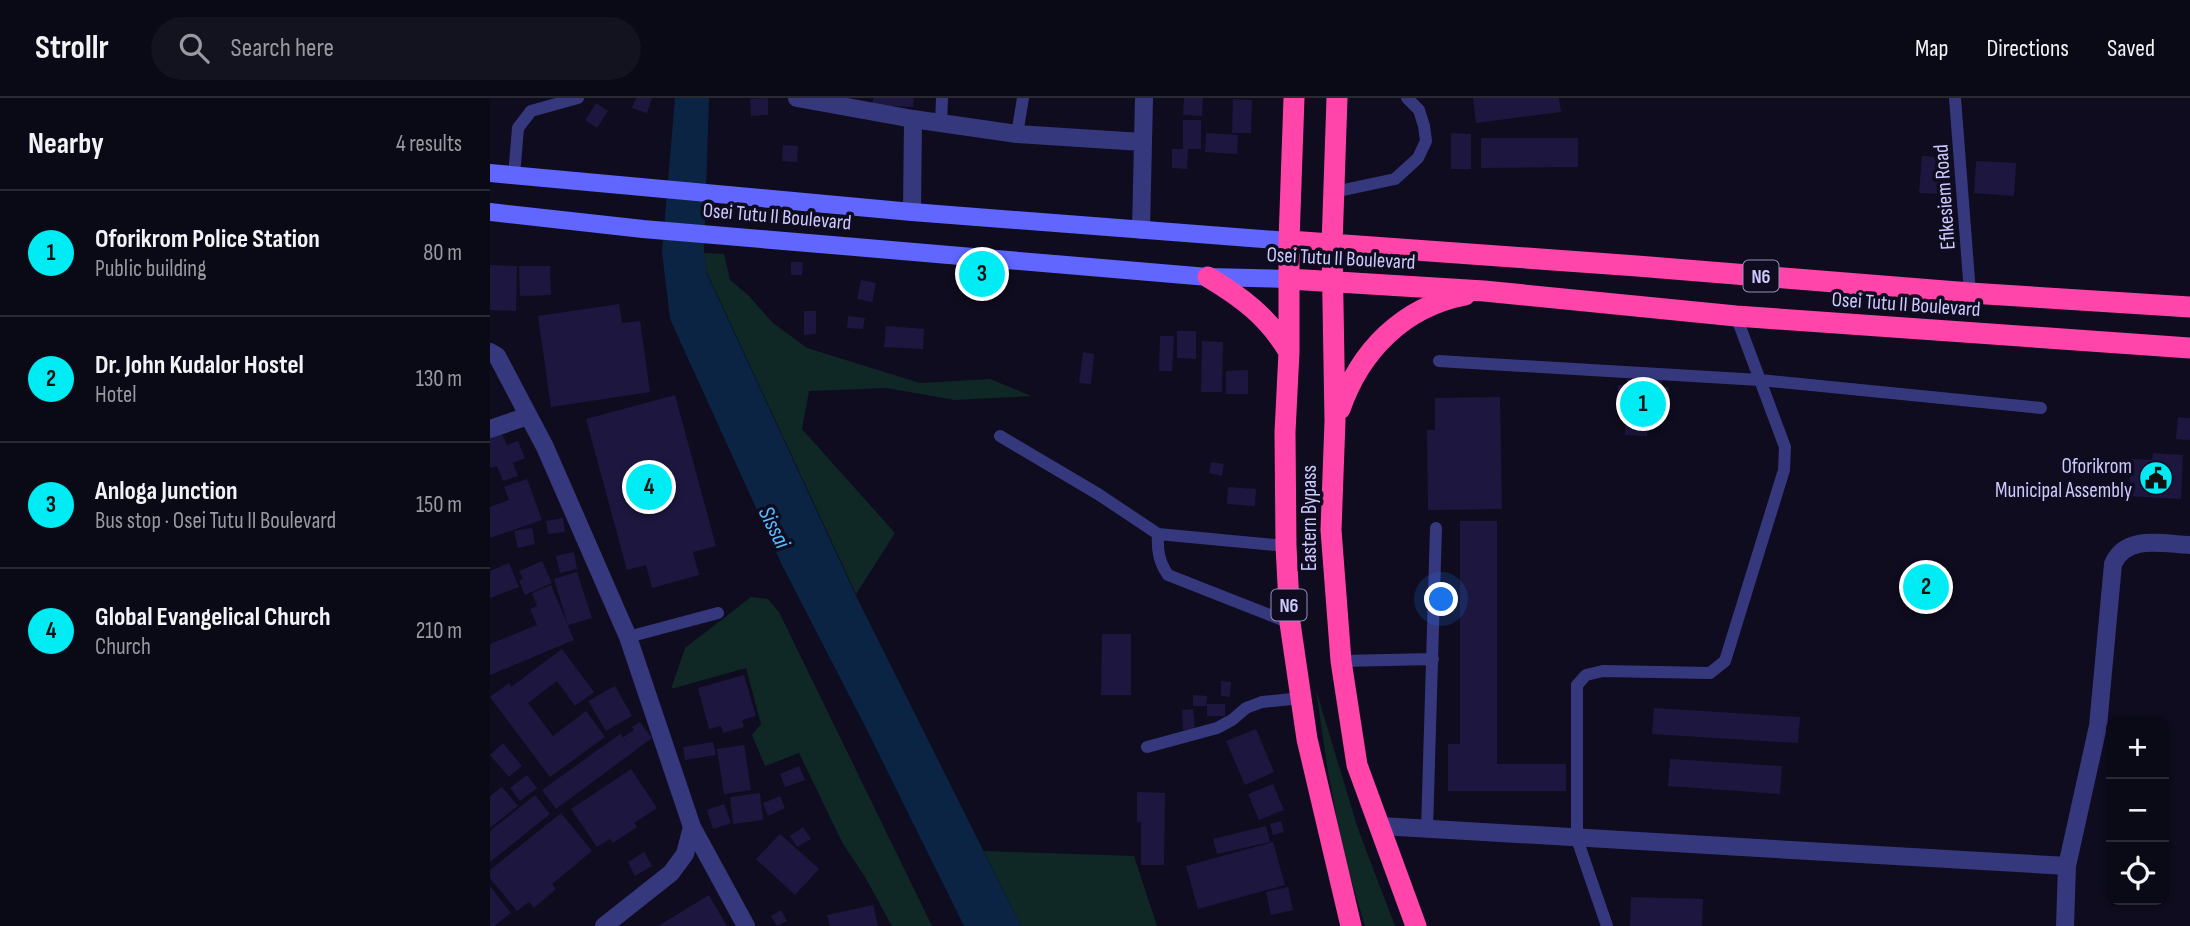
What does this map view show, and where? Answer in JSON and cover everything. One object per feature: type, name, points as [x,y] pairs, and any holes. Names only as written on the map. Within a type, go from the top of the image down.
[{"type":"highway","name":"Eastern Bypass","points":[[1294,98],[1285,432],[1290,623],[1307,739],[1351,926]]},
{"type":"highway","name":"Eastern Bypass","points":[[1337,98],[1332,245],[1335,421],[1331,530],[1341,661],[1357,765],[1416,926]]},
{"type":"highway","name":"Osei Tutu II Boulevard","points":[[1289,241],[1970,293],[2190,307]]},
{"type":"highway","points":[[1208,277],[1256,310],[1276,331],[1289,352]]},
{"type":"highway","name":"Osei Tutu II Boulevard","points":[[1289,279],[1484,291],[1736,316],[2190,348]]},
{"type":"highway","points":[[1335,421],[1347,387],[1365,357],[1389,332],[1417,312],[1450,298],[1484,291]]},
{"type":"main road","name":"Osei Tutu II Boulevard","points":[[490,173],[912,212],[1289,241]]},
{"type":"main road","name":"Osei Tutu II Boulevard","points":[[490,212],[643,229],[1208,277],[1289,279]]},
{"type":"street","points":[[797,98],[912,119],[1017,134],[1142,142]]},
{"type":"street","points":[[1141,230],[1144,98]]},
{"type":"street","points":[[912,119],[912,212]]},
{"type":"street","points":[[490,352],[497,356],[545,447],[628,637],[692,827],[746,926]]},
{"type":"street","points":[[490,429],[528,416]]},
{"type":"street","points":[[2065,926],[2067,866],[2098,726],[2113,564],[2117,554],[2141,542],[2190,545]]},
{"type":"street","points":[[1381,826],[2067,866]]},
{"type":"street","points":[[604,926],[671,873],[685,854],[692,827]]},
{"type":"lane","points":[[514,176],[518,128],[531,111],[578,98]]},
{"type":"lane","points":[[942,98],[942,123]]},
{"type":"lane","points":[[1017,134],[1023,98]]},
{"type":"lane","points":[[1334,192],[1395,179],[1418,158],[1426,141],[1424,126],[1419,110],[1407,98]]},
{"type":"lane","name":"Efikesiem Road","points":[[1955,98],[1970,293]]},
{"type":"lane","points":[[1607,926],[1577,839],[1577,685],[1586,675],[1603,671],[1710,673],[1725,661],[1784,470],[1785,447],[1736,316]]},
{"type":"lane","points":[[1439,361],[1760,380],[2041,408]]},
{"type":"lane","points":[[1000,436],[1098,494],[1158,534],[1286,546]]},
{"type":"lane","points":[[1427,829],[1436,528]]},
{"type":"lane","points":[[1158,534],[1157,548],[1168,575],[1290,623]]},
{"type":"lane","points":[[628,637],[718,613]]},
{"type":"lane","points":[[1341,661],[1433,659]]},
{"type":"lane","points":[[1147,747],[1217,728],[1246,708],[1262,702],[1301,698]]},
{"type":"green space","points":[[704,253],[724,254],[730,280],[748,295],[773,323],[807,348],[920,383],[990,379],[1031,396],[955,400],[887,388],[809,391],[802,429],[895,533],[856,594],[707,273]]},
{"type":"green space","points":[[751,597],[768,599],[779,612],[932,926],[892,926],[843,844],[799,753],[765,766],[752,735],[761,724],[746,668],[671,689],[685,648]]},
{"type":"green space","points":[[1316,690],[1358,829],[1395,926],[1365,926],[1344,856]]},
{"type":"green space","points":[[984,851],[1134,856],[1157,926],[1021,926]]},
{"type":"water","name":"Sissai","points":[[675,98],[709,98],[704,253],[707,274],[858,600],[1021,926],[964,926],[782,565],[670,319],[662,252]]},
{"type":"building","points":[[636,98],[652,98],[647,113],[632,108]]},
{"type":"building","points":[[768,98],[768,115],[751,116],[750,99]]},
{"type":"building","points":[[873,98],[914,98],[913,107],[872,105]]},
{"type":"building","points":[[1184,98],[1203,98],[1202,116],[1183,115]]},
{"type":"building","points":[[1473,98],[1559,98],[1561,112],[1476,123]]},
{"type":"building","points":[[1233,99],[1252,100],[1251,133],[1232,133]]},
{"type":"building","points":[[596,103],[608,111],[597,128],[585,120]]},
{"type":"building","points":[[1183,120],[1201,120],[1201,149],[1188,149],[1187,169],[1172,168],[1172,149],[1183,149]]},
{"type":"building","points":[[1206,133],[1238,135],[1237,154],[1205,152]]},
{"type":"building","points":[[1451,133],[1471,134],[1471,169],[1451,169]]},
{"type":"building","points":[[1481,138],[1578,138],[1578,167],[1481,168]]},
{"type":"building","points":[[783,145],[798,146],[797,162],[782,161]]},
{"type":"building","points":[[1922,156],[1949,158],[1947,194],[1919,193]]},
{"type":"building","points":[[1976,161],[2016,163],[2014,196],[1974,193]]},
{"type":"building","points":[[791,262],[803,262],[802,275],[791,275]]},
{"type":"building","points":[[490,265],[517,266],[516,311],[490,310]]},
{"type":"building","points":[[519,266],[550,266],[551,295],[520,296]]},
{"type":"building","points":[[861,280],[876,283],[872,302],[857,299]]},
{"type":"building","points":[[619,304],[622,323],[640,321],[650,392],[551,407],[538,316]]},
{"type":"building","points":[[804,311],[816,311],[816,334],[804,335]]},
{"type":"building","points":[[848,316],[865,318],[863,329],[847,328]]},
{"type":"building","points":[[886,326],[924,329],[923,349],[884,347]]},
{"type":"building","points":[[1177,331],[1196,331],[1196,359],[1177,358]]},
{"type":"building","points":[[1160,336],[1174,336],[1172,371],[1159,371]]},
{"type":"building","points":[[1202,341],[1223,342],[1222,392],[1201,392]]},
{"type":"building","points":[[1083,352],[1094,354],[1091,384],[1079,383]]},
{"type":"building","points":[[1248,370],[1248,394],[1226,394],[1226,371]]},
{"type":"building","points":[[1627,379],[1662,380],[1662,387],[1669,387],[1668,413],[1648,413],[1647,436],[1625,435],[1626,410],[1618,410],[1618,385],[1627,385]]},
{"type":"building","points":[[675,395],[716,546],[693,552],[699,575],[652,588],[646,565],[627,570],[586,419]]},
{"type":"building","points":[[1500,397],[1502,509],[1428,510],[1427,430],[1435,430],[1435,398]]},
{"type":"building","points":[[2178,417],[2190,418],[2190,440],[2176,439]]},
{"type":"building","points":[[502,434],[507,445],[518,441],[525,458],[513,463],[518,476],[503,481],[497,466],[490,468],[490,438]]},
{"type":"building","name":"Oforikrom Municipal Assembly","points":[[2153,453],[2183,455],[2181,499],[2129,496],[2131,459],[2152,460]]},
{"type":"building","points":[[1211,462],[1224,464],[1222,476],[1209,473]]},
{"type":"building","points":[[527,479],[542,520],[490,538],[490,507],[509,500],[504,487]]},
{"type":"building","points":[[1228,487],[1256,489],[1255,506],[1227,504]]},
{"type":"building","points":[[563,518],[565,532],[548,534],[546,521]]},
{"type":"building","points":[[1460,521],[1497,521],[1497,764],[1566,764],[1566,791],[1448,791],[1448,744],[1460,744]]},
{"type":"building","points":[[532,528],[535,544],[518,548],[514,531]]},
{"type":"building","points":[[574,552],[577,569],[560,573],[556,556]]},
{"type":"building","points":[[542,561],[552,583],[525,595],[519,581],[523,579],[519,571]]},
{"type":"building","points":[[509,563],[519,587],[490,598],[490,571]]},
{"type":"building","points":[[577,572],[592,618],[568,625],[554,579]]},
{"type":"building","points":[[551,585],[574,640],[490,675],[490,644],[537,625],[530,609],[537,606],[532,593]]},
{"type":"building","points":[[1102,634],[1131,634],[1131,695],[1101,695]]},
{"type":"building","points":[[562,649],[594,692],[575,706],[557,681],[528,703],[553,736],[586,711],[605,737],[550,777],[490,697],[509,683],[511,687]]},
{"type":"building","points":[[744,675],[756,716],[742,720],[744,727],[723,733],[721,726],[709,729],[698,688]]},
{"type":"building","points":[[1221,681],[1231,682],[1230,697],[1221,696]]},
{"type":"building","points":[[615,686],[632,716],[606,731],[588,701]]},
{"type":"building","points":[[1193,695],[1207,696],[1206,706],[1193,706]]},
{"type":"building","points":[[1207,704],[1225,704],[1225,716],[1207,716]]},
{"type":"building","points":[[1654,708],[1800,717],[1798,743],[1652,734]]},
{"type":"building","points":[[1193,709],[1195,729],[1183,730],[1182,710]]},
{"type":"building","points":[[640,722],[652,738],[556,809],[542,790],[620,734],[631,748],[623,737]]},
{"type":"building","points":[[1256,729],[1274,772],[1245,785],[1226,741]]},
{"type":"building","points":[[713,742],[716,755],[685,760],[683,747]]},
{"type":"building","points":[[503,743],[522,766],[509,777],[490,755]]},
{"type":"building","points":[[744,745],[751,790],[724,794],[717,749]]},
{"type":"building","points":[[1670,759],[1782,766],[1780,794],[1668,786]]},
{"type":"building","points":[[799,766],[805,780],[785,787],[780,774]]},
{"type":"building","points":[[631,769],[657,808],[634,823],[637,827],[613,843],[610,839],[597,847],[571,809]]},
{"type":"building","points":[[527,775],[537,788],[520,801],[510,788]]},
{"type":"building","points":[[1273,784],[1284,810],[1259,820],[1248,794]]},
{"type":"building","points":[[502,787],[518,806],[490,828],[490,796]]},
{"type":"building","points":[[1137,792],[1165,793],[1164,865],[1141,865],[1141,822],[1137,822]]},
{"type":"building","points":[[760,793],[763,820],[733,824],[730,797]]},
{"type":"building","points":[[535,795],[550,814],[490,862],[490,831]]},
{"type":"building","points":[[780,796],[785,808],[768,816],[763,803]]},
{"type":"building","points":[[724,804],[731,823],[713,829],[707,810]]},
{"type":"building","points":[[561,813],[592,851],[552,884],[556,889],[534,908],[529,902],[517,911],[490,878],[490,870]]},
{"type":"building","points":[[1281,821],[1284,832],[1273,835],[1270,824]]},
{"type":"building","points":[[1266,826],[1270,842],[1217,854],[1213,839]]},
{"type":"building","points":[[803,827],[811,839],[797,847],[790,836]]},
{"type":"building","points":[[780,834],[819,869],[795,895],[756,859]]},
{"type":"building","points":[[1273,842],[1285,885],[1198,909],[1186,866]]},
{"type":"building","points":[[644,852],[652,866],[635,876],[628,862]]},
{"type":"building","points":[[490,886],[511,913],[494,926],[490,926]]},
{"type":"building","points":[[1288,887],[1293,910],[1271,915],[1266,892]]},
{"type":"building","points":[[709,895],[727,926],[658,926]]},
{"type":"building","points":[[1631,897],[1703,899],[1702,926],[1630,926]]},
{"type":"building","points":[[873,905],[878,926],[830,926],[827,915]]},
{"type":"building","points":[[781,910],[787,921],[777,926],[771,916]]},
{"type":"place","name":"Anloga Junction","points":[[982,274]]},
{"type":"place","name":"Oforikrom Police Station","points":[[1643,404]]},
{"type":"place","name":"Oforikrom Municipal Assembly","points":[[2156,478]]},
{"type":"place","name":"Global Evangelical Church","points":[[649,487]]},
{"type":"place","name":"Dr. John Kudalor Hostel","points":[[1926,587]]}]
